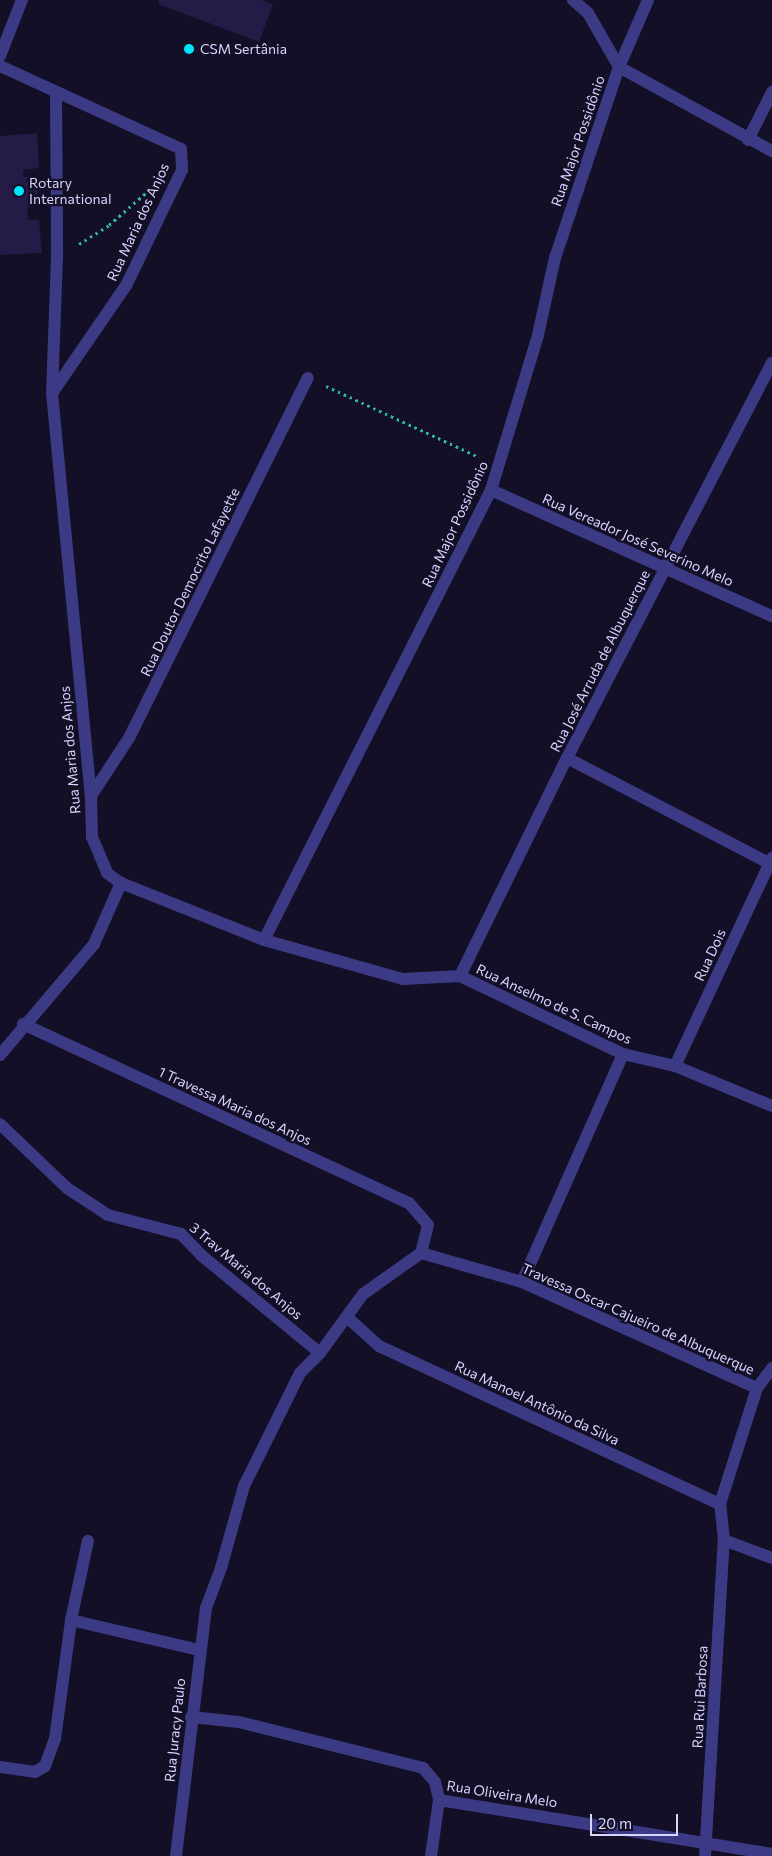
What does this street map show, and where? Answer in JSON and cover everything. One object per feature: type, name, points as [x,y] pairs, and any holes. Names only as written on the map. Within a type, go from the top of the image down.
[{"type":"street","points":[[0,56],[22,0]]},
{"type":"street","points":[[573,0],[588,13],[619,67],[748,140],[772,151]]},
{"type":"street","name":"Rua Major Possidônio","points":[[264,940],[491,490],[500,467],[538,335],[555,258],[619,67],[648,0]]},
{"type":"street","name":"Rua Maria dos Anjos","points":[[0,66],[56,94],[181,149],[182,170],[127,284],[52,393]]},
{"type":"street","points":[[748,140],[772,92]]},
{"type":"street","name":"Rua Maria dos Anjos","points":[[56,94],[57,257],[52,393],[91,796],[92,837],[107,873],[121,883]]},
{"type":"street","name":"Rua José Arruda de Albuquerque","points":[[460,976],[567,758],[664,568],[768,383],[772,363]]},
{"type":"street","name":"Rua Doutor Democrito Lafayette","points":[[91,796],[129,738],[308,378]]},
{"type":"street","name":"Rua Vereador José Severino Melo","points":[[491,490],[772,616]]},
{"type":"street","points":[[567,758],[771,860]]},
{"type":"street","name":"Rua Dois","points":[[675,1066],[771,860]]},
{"type":"street","points":[[0,1054],[23,1024],[94,944],[121,883]]},
{"type":"street","name":"Rua Anselmo de S. Campos","points":[[121,883],[264,940],[403,980],[460,976],[622,1054],[675,1066],[772,1106]]},
{"type":"street","name":"1 Travessa Maria dos Anjos","points":[[23,1024],[409,1203],[428,1225],[421,1253]]},
{"type":"street","points":[[522,1282],[622,1054]]},
{"type":"street","name":"3 Trav Maria dos Anjos","points":[[0,1124],[67,1188],[108,1215],[181,1234],[201,1255],[320,1353]]},
{"type":"street","name":"Travessa Oscar Cajueiro de Albuquerque","points":[[421,1253],[522,1282],[757,1388]]},
{"type":"street","name":"Rua Juracy Paulo","points":[[176,1856],[199,1650],[206,1608],[221,1568],[244,1486],[300,1373],[320,1353],[348,1318],[364,1294],[421,1253]]},
{"type":"street","name":"Rua Manoel Antônio da Silva","points":[[348,1318],[379,1346],[720,1504]]},
{"type":"street","points":[[720,1504],[757,1388],[772,1368]]},
{"type":"street","name":"Rua Rui Barbosa","points":[[705,1856],[724,1540],[720,1504]]},
{"type":"street","points":[[724,1540],[772,1558]]},
{"type":"street","points":[[0,1768],[36,1772],[45,1766],[55,1739],[72,1620],[88,1541]]},
{"type":"street","points":[[72,1620],[199,1650]]},
{"type":"street","name":"Rua Oliveira Melo","points":[[191,1717],[239,1722],[423,1768],[435,1782],[439,1800],[707,1841],[772,1854]]},
{"type":"street","points":[[431,1856],[439,1800]]},
{"type":"path","points":[[57,257],[109,225],[149,190]]},
{"type":"path","points":[[308,378],[500,467]]},
{"type":"building","points":[[159,0],[262,0],[273,4],[259,42],[158,4]]},
{"type":"building","points":[[37,133],[39,168],[23,170],[23,177],[36,176],[39,206],[27,207],[28,220],[39,220],[42,253],[0,255],[0,136]]},
{"type":"place","name":"CSM Sertânia","points":[[189,49]]},
{"type":"place","name":"Rotary International","points":[[19,191]]}]
